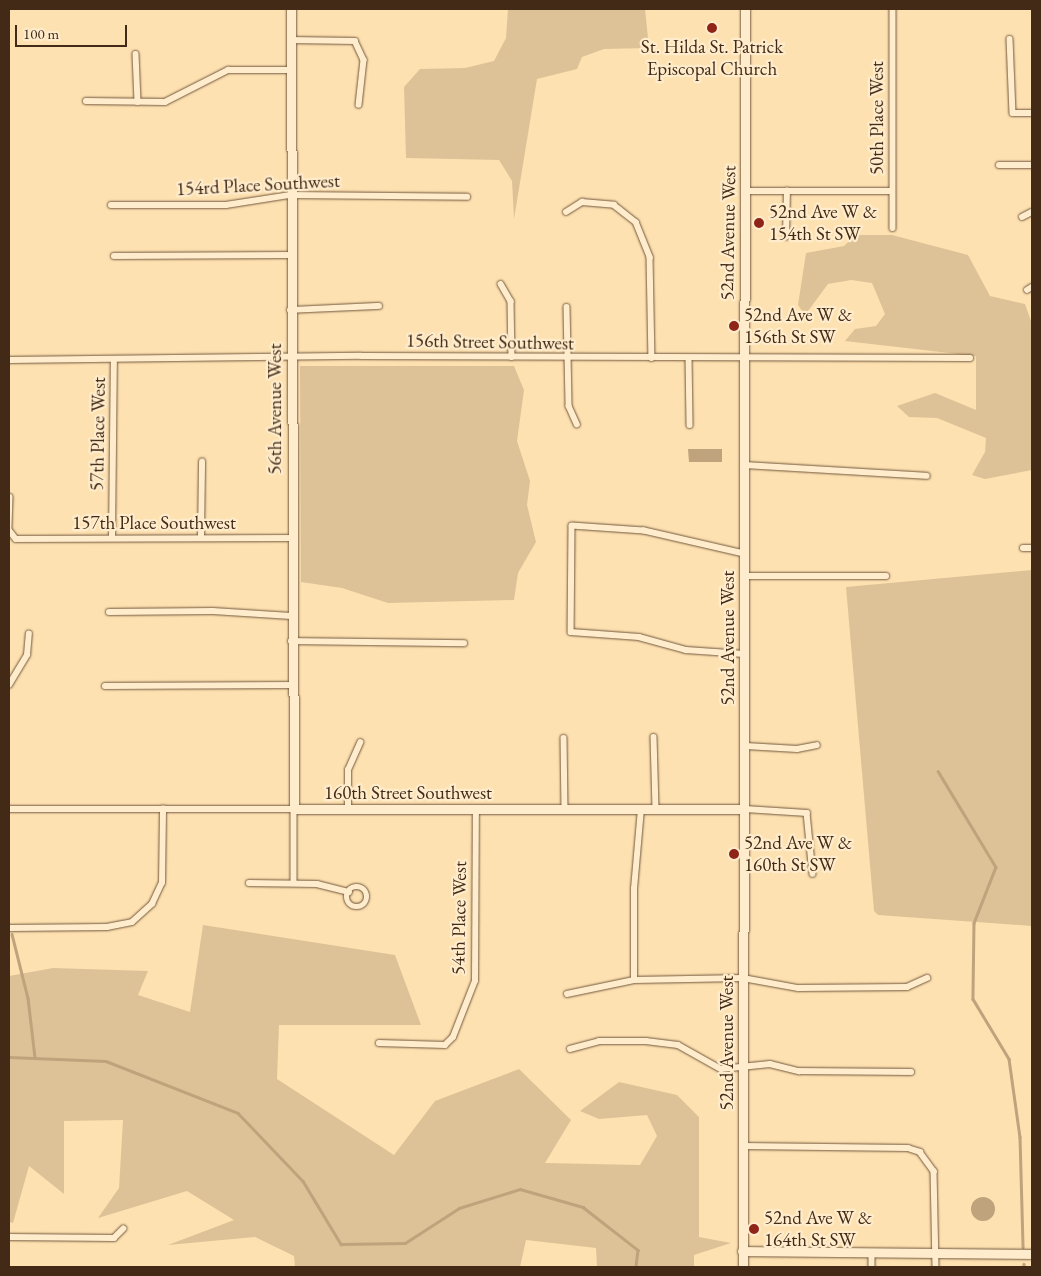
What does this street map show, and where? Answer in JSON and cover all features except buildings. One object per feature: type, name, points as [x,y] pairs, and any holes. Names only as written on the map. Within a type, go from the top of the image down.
[{"type":"street","name":"56th Avenue West","points":[[291,9],[289,255],[292,538],[291,685],[294,809]]},
{"type":"street","name":"52nd Avenue West","points":[[743,1267],[743,978],[746,746],[742,358],[745,191],[745,9]]},
{"type":"street","name":"50th Place West","points":[[893,9],[892,191],[894,228]]},
{"type":"street","points":[[1010,39],[1013,113],[1032,113]]},
{"type":"street","points":[[290,40],[355,41],[364,60],[360,105]]},
{"type":"street","points":[[136,54],[138,102]]},
{"type":"street","points":[[86,101],[165,102],[228,70],[290,70]]},
{"type":"street","points":[[999,165],[1032,165]]},
{"type":"street","points":[[745,191],[892,191]]},
{"type":"street","points":[[786,237],[787,191]]},
{"type":"street","name":"154rd Place Southwest","points":[[111,205],[226,205],[290,195],[467,198]]},
{"type":"street","points":[[566,212],[582,202],[614,205],[636,222],[650,257],[652,358]]},
{"type":"street","points":[[1022,217],[1032,212]]},
{"type":"street","points":[[114,256],[289,255]]},
{"type":"street","points":[[501,284],[511,301],[512,357]]},
{"type":"street","points":[[290,310],[379,306]]},
{"type":"street","points":[[567,307],[569,406],[577,424]]},
{"type":"street","name":"156th Street Southwest","points":[[9,360],[512,357],[970,358]]},
{"type":"street","points":[[689,358],[690,425]]},
{"type":"street","name":"57th Place West","points":[[112,538],[114,360]]},
{"type":"street","points":[[201,537],[202,462]]},
{"type":"street","points":[[744,465],[927,476]]},
{"type":"street","name":"157th Place Southwest","points":[[10,497],[9,530],[16,540],[201,537],[292,538]]},
{"type":"street","points":[[744,554],[644,531],[572,526],[571,632],[639,638],[686,650],[744,654]]},
{"type":"street","points":[[1023,548],[1032,548]]},
{"type":"street","points":[[744,576],[886,576]]},
{"type":"street","points":[[109,612],[213,611],[291,616]]},
{"type":"street","points":[[9,685],[27,655],[29,634]]},
{"type":"street","points":[[291,641],[464,643]]},
{"type":"street","points":[[105,686],[291,685]]},
{"type":"street","points":[[654,737],[656,809]]},
{"type":"street","points":[[564,738],[565,809]]},
{"type":"street","points":[[348,809],[348,770],[360,743]]},
{"type":"street","points":[[746,746],[797,749],[817,745]]},
{"type":"street","points":[[9,928],[107,927],[132,922],[152,904],[162,883],[163,809]]},
{"type":"street","points":[[294,809],[294,883]]},
{"type":"street","name":"54th Place West","points":[[379,1043],[445,1045],[453,1037],[475,981],[476,809]]},
{"type":"street","points":[[634,980],[634,889],[641,809]]},
{"type":"street","name":"160th Street Southwest","points":[[9,810],[746,809],[807,813],[813,874]]},
{"type":"street","points":[[249,883],[294,883],[349,892]]},
{"type":"street","points":[[567,994],[634,980],[743,978],[798,988],[907,987],[927,978]]},
{"type":"street","points":[[570,1049],[599,1041],[646,1041],[678,1045],[721,1069],[770,1064],[800,1071],[911,1072]]},
{"type":"street","points":[[743,1146],[908,1148],[920,1152],[934,1171],[936,1267]]},
{"type":"street","points":[[9,1237],[114,1238],[123,1228]]},
{"type":"street","points":[[742,1251],[1032,1254]]},
{"type":"street","points":[[872,1253],[872,1267]]},
{"type":"shaded area","points":[[508,9],[645,9],[649,48],[604,49],[582,57],[577,69],[537,79],[514,219],[512,181],[499,160],[406,158],[404,87],[420,69],[465,68],[494,61],[506,38]]},
{"type":"shaded area","points":[[855,235],[892,235],[968,255],[990,296],[1025,304],[1032,324],[1032,470],[985,479],[972,475],[985,452],[986,438],[937,418],[909,417],[897,406],[935,393],[976,410],[976,356],[845,341],[855,329],[876,326],[885,314],[872,283],[851,280],[828,284],[805,315],[798,305],[806,253],[844,246]]},
{"type":"shaded area","points":[[300,366],[514,366],[524,390],[517,441],[530,481],[527,505],[536,542],[518,573],[514,600],[388,603],[342,588],[301,582]]},
{"type":"shaded area","points":[[688,449],[722,449],[722,462],[689,462]]},
{"type":"shaded area","points":[[1032,570],[1032,926],[878,915],[874,911],[846,587]]},
{"type":"shaded area","points":[[203,925],[395,955],[421,1025],[279,1025],[277,1079],[394,1155],[435,1101],[519,1069],[571,1120],[545,1163],[640,1165],[657,1136],[647,1115],[599,1119],[580,1111],[619,1082],[677,1095],[699,1117],[699,1237],[731,1243],[694,1255],[694,1267],[597,1267],[596,1248],[526,1240],[520,1267],[295,1267],[294,1256],[255,1237],[168,1245],[234,1220],[187,1191],[98,1218],[119,1188],[123,1120],[64,1121],[64,1194],[29,1166],[13,1223],[9,1222],[9,976],[53,968],[148,971],[138,995],[190,1012]]},
{"type":"shaded area","points":[[983,1197],[991,1201],[995,1209],[991,1217],[983,1221],[975,1217],[971,1209],[975,1201]]},
{"type":"waterway","points":[[938,771],[996,867],[974,923],[973,999],[1009,1059],[1020,1137],[1023,1247]]},
{"type":"waterway","points":[[12,934],[28,998],[35,1058]]},
{"type":"waterway","points":[[9,1057],[106,1061],[238,1113],[303,1181],[341,1244],[405,1243],[459,1208],[520,1189],[583,1207],[638,1250],[636,1267]]},
{"type":"place","name":"St. Hilda St. Patrick Episcopal Church","points":[[712,28]]},
{"type":"place","name":"52nd Ave W & 154th St SW","points":[[759,223]]},
{"type":"place","name":"52nd Ave W & 156th St SW","points":[[734,326]]},
{"type":"place","name":"52nd Ave W & 160th St SW","points":[[734,854]]},
{"type":"place","name":"52nd Ave W & 164th St SW","points":[[754,1229]]}]
